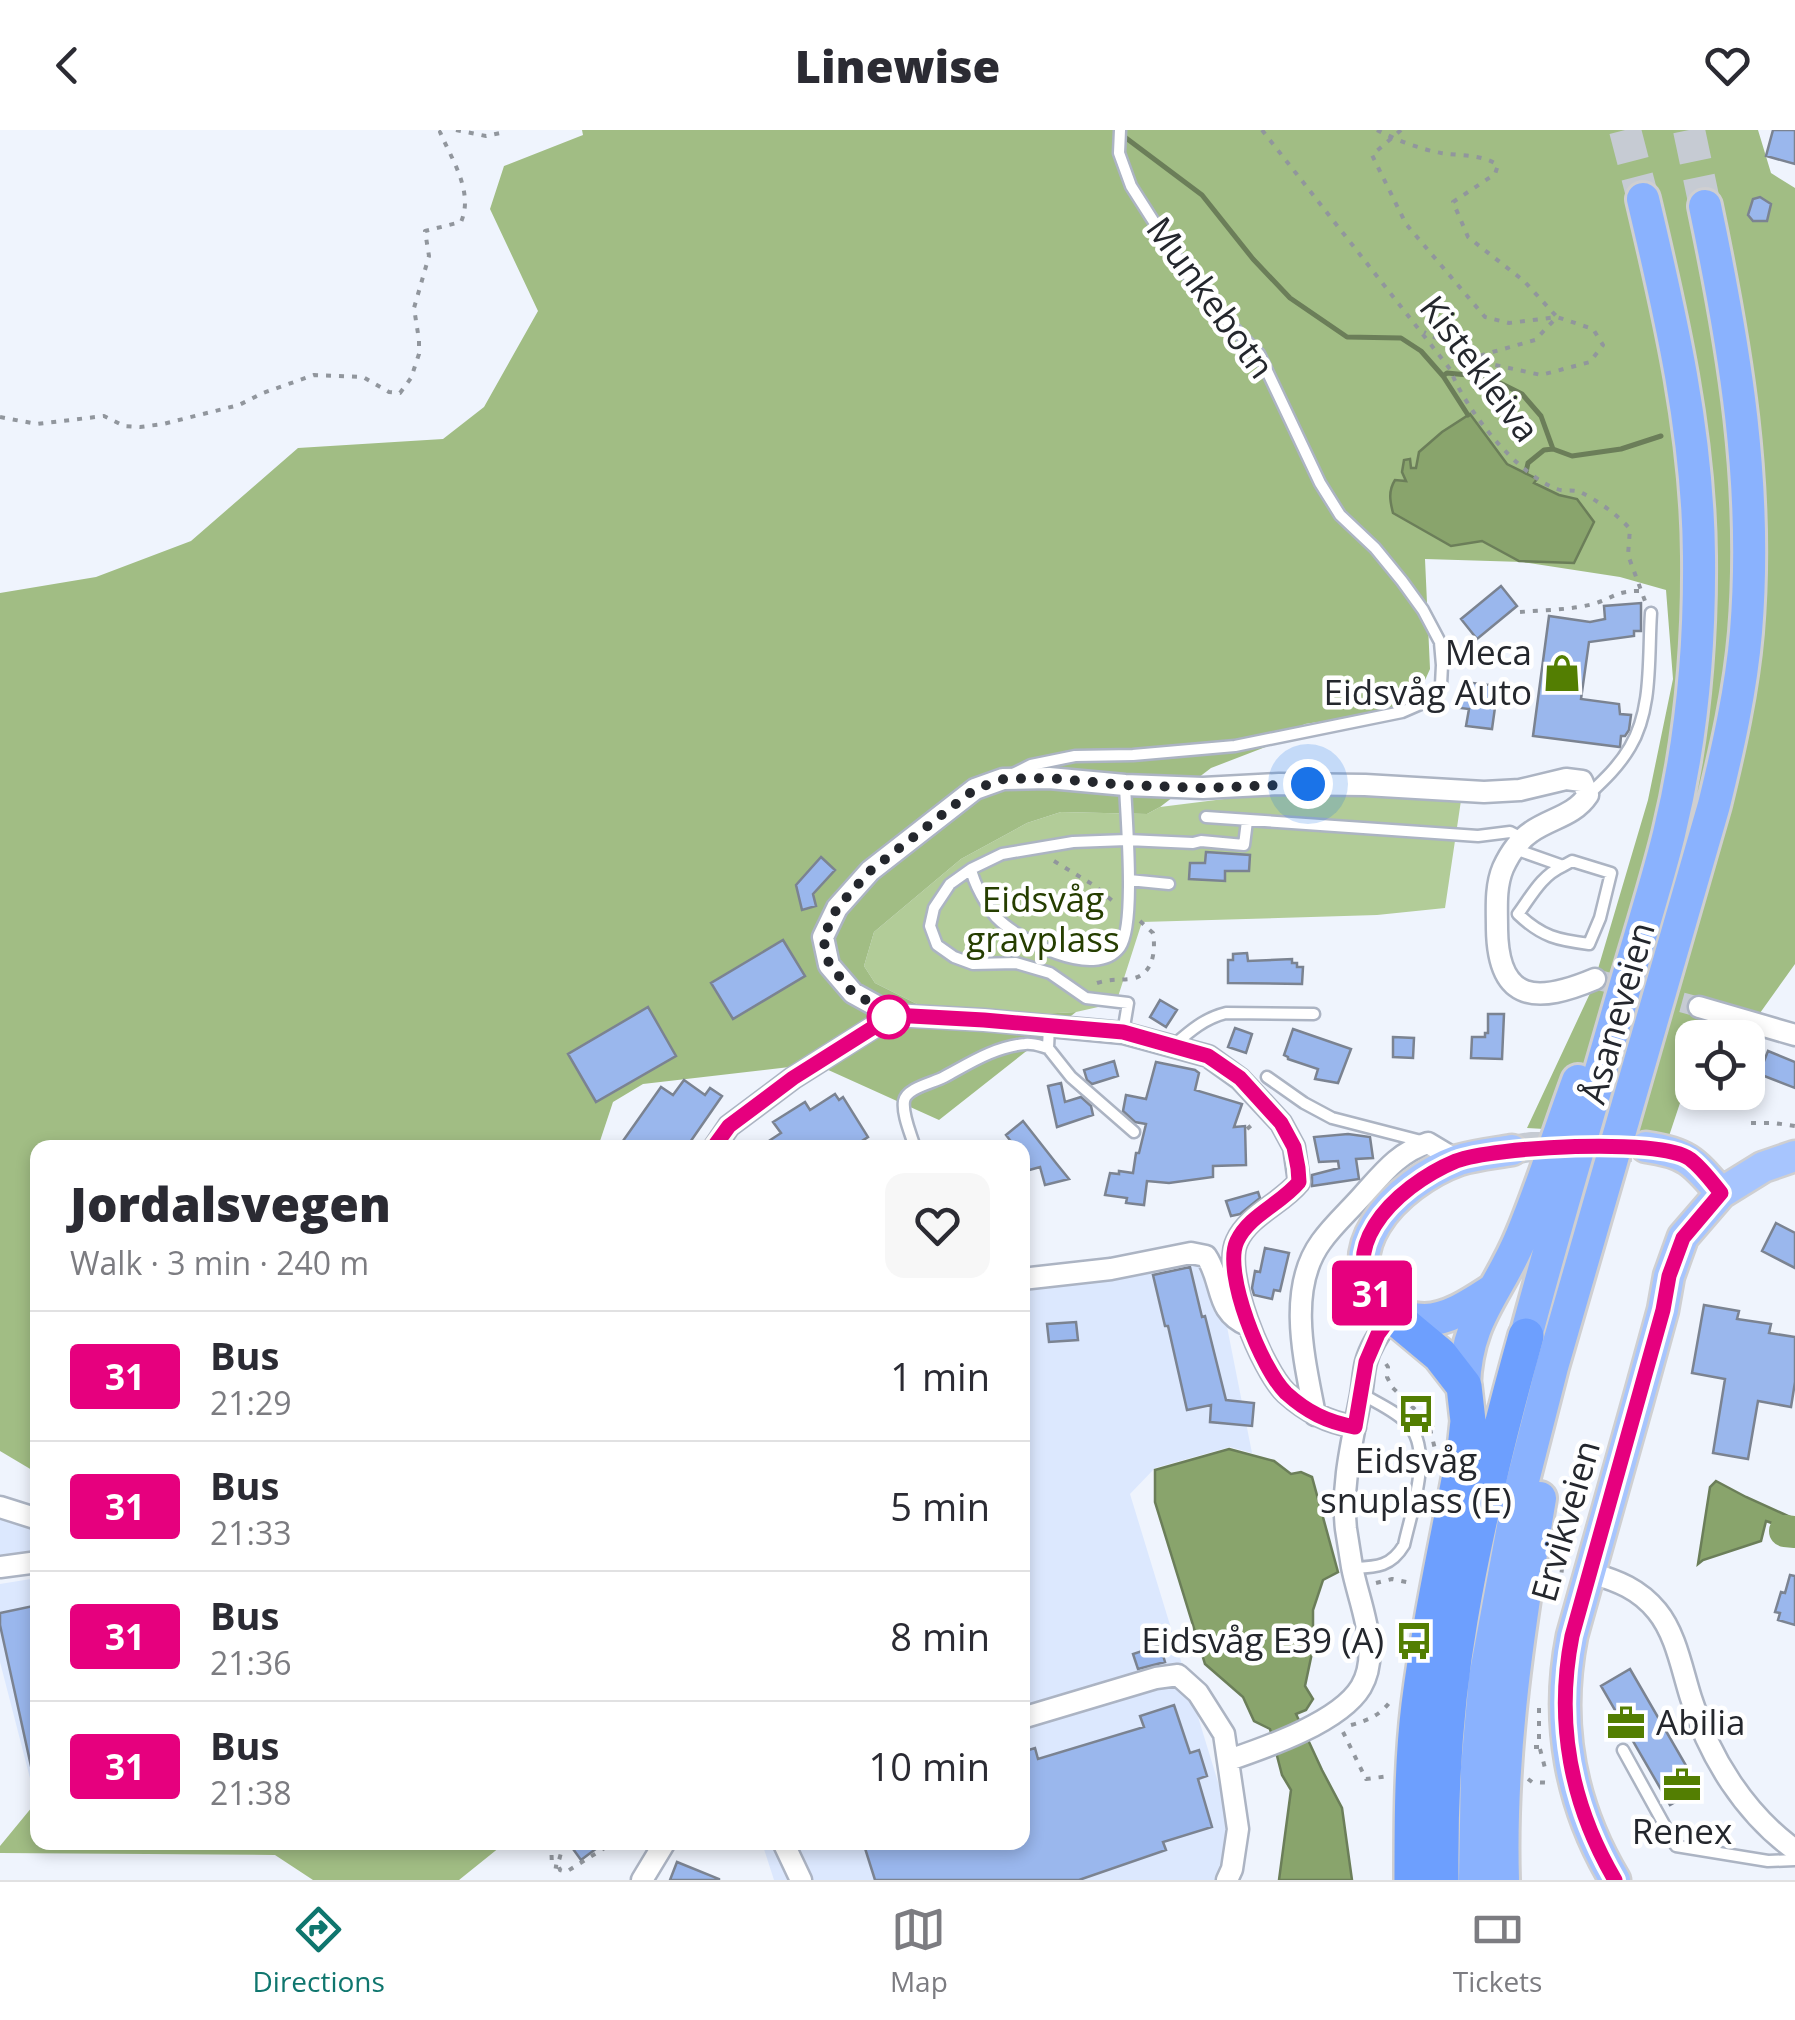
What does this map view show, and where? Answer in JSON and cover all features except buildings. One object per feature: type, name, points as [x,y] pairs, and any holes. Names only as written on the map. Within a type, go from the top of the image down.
[{"type":"highway","name":"Åsaneveien","points":[[1475,1880],[1476,1785],[1485,1678],[1506,1559],[1552,1367],[1714,805],[1730,736],[1700,555],[1688,404],[1642,198]]},
{"type":"highway","name":"Åsaneveien","points":[[1441,1880],[1446,1731],[1460,1620],[1484,1498],[1526,1336],[1669,834],[1683,763],[1718,666],[1746,632],[1749,564],[1738,372],[1706,206]]},
{"type":"highway","points":[[1412,1880],[1418,1708],[1465,1449],[1468,1421],[1464,1386],[1471,1335],[1515,1251],[1537,1197],[1595,1029],[1640,881],[1669,834]]},
{"type":"highway","points":[[1504,1880],[1508,1726],[1532,1547],[1551,1434],[1639,1120],[1636,1076]]},
{"type":"highway","points":[[1392,1315],[1438,1318],[1493,1290]]},
{"type":"highway","points":[[1392,1315],[1440,1355],[1464,1386]]},
{"type":"main road","points":[[1646,1147],[1690,1158],[1721,1193]]},
{"type":"main road","points":[[1392,1315],[1372,1294],[1365,1272],[1365,1249],[1382,1213],[1400,1195],[1458,1161],[1512,1150]]},
{"type":"main road","name":"Ervikveien","points":[[1616,1880],[1579,1802],[1570,1768],[1565,1731],[1566,1667],[1572,1636],[1674,1259],[1683,1238],[1721,1193],[1763,1168],[1795,1156]]},
{"type":"street","points":[[1355,1427],[1315,1415],[1282,1389],[1248,1326],[1233,1272],[1236,1243],[1247,1226],[1299,1182],[1294,1147],[1281,1123],[1240,1078],[1208,1056],[1123,1032],[893,1015],[853,993],[829,964],[823,938],[837,908],[870,871],[975,789],[1004,779],[1049,778],[1203,788],[1365,785],[1484,792],[1520,790],[1566,779],[1582,781],[1588,795],[1580,807],[1534,830],[1519,844],[1503,870],[1497,889],[1500,965],[1510,981],[1526,992],[1543,995],[1568,990],[1595,978]]},
{"type":"street","points":[[1699,1007],[1795,1035]]},
{"type":"street","points":[[720,1140],[729,1126],[793,1078],[893,1015]]},
{"type":"street","points":[[1315,1415],[1300,1328],[1310,1263],[1320,1243],[1395,1160],[1411,1148],[1428,1143],[1458,1161]]},
{"type":"street","points":[[1030,1278],[1111,1269],[1191,1253],[1206,1256],[1224,1306],[1234,1320],[1248,1326]]},
{"type":"street","points":[[1229,1760],[1264,1748],[1334,1714],[1349,1704],[1368,1670],[1369,1647],[1345,1502],[1366,1362],[1392,1315]]},
{"type":"street","points":[[0,1507],[30,1516]]},
{"type":"street","points":[[0,1567],[30,1563]]},
{"type":"street","points":[[1591,1573],[1618,1580],[1658,1612],[1671,1635],[1693,1706],[1717,1761],[1748,1806],[1795,1850]]},
{"type":"street","points":[[1030,1716],[1156,1678],[1178,1676],[1198,1693],[1224,1734],[1238,1830],[1228,1880]]},
{"type":"street","points":[[642,1880],[660,1850]]},
{"type":"street","points":[[787,1850],[801,1880]]},
{"type":"lane","name":"Munkebotn","points":[[1004,779],[1032,765],[1075,756],[1234,746],[1402,712],[1425,702],[1441,685],[1440,642],[1423,610],[1375,548],[1340,515],[1320,483],[1259,354],[1191,280],[1131,186],[1118,153],[1120,130]]},
{"type":"lane","points":[[1588,795],[1612,773],[1632,744],[1646,703],[1651,613]]},
{"type":"lane","points":[[971,869],[995,916],[1026,940],[1056,955],[1087,960],[1108,956],[1122,946],[1129,915],[1124,785]]},
{"type":"lane","points":[[1206,818],[1478,836],[1510,832],[1519,844],[1563,866]]},
{"type":"lane","points":[[1123,1032],[1128,1003],[1086,998],[1050,973],[1016,963],[973,964],[954,957],[937,945],[930,926],[934,908],[950,884],[1002,854],[1073,842],[1201,841],[1244,845],[1247,821]]},
{"type":"lane","points":[[1572,861],[1611,873],[1589,944],[1556,940],[1518,914],[1542,880],[1563,866],[1572,861]]},
{"type":"lane","points":[[1129,880],[1168,884]]},
{"type":"lane","points":[[1174,1044],[1193,1028],[1226,1013],[1314,1014]]},
{"type":"lane","points":[[1048,1048],[1049,1025]]},
{"type":"lane","points":[[913,1140],[904,1100],[908,1094],[972,1060],[1029,1043],[1048,1048],[1071,1077],[1134,1132]]},
{"type":"lane","points":[[1267,1077],[1332,1118],[1428,1143]]},
{"type":"lane","points":[[1355,1578],[1397,1556],[1404,1545],[1422,1460],[1420,1445],[1408,1423],[1362,1394]]},
{"type":"lane","points":[[1623,1750],[1676,1846],[1768,1861],[1795,1860]]},
{"type":"path","points":[[0,417],[38,424],[104,416],[124,426],[152,425],[239,405],[314,375],[363,377],[389,392],[400,393],[412,378],[418,354],[414,308],[429,256],[425,232],[460,222],[466,210],[465,190],[440,132],[444,130]]},
{"type":"path","points":[[456,130],[486,136],[500,130]]},
{"type":"path","name":"Kistekleiva","points":[[1262,130],[1450,369],[1474,412],[1516,463],[1559,490],[1577,491],[1626,523],[1630,528],[1628,554],[1639,591],[1651,613]]},
{"type":"path","points":[[1377,130],[1438,152],[1488,158],[1498,165],[1495,174],[1453,202],[1468,237],[1524,282],[1556,317]]},
{"type":"path","points":[[1401,130],[1372,156],[1406,224],[1484,317],[1509,323],[1556,317],[1593,329],[1603,345],[1590,362],[1541,375],[1477,361],[1450,369]]},
{"type":"path","points":[[1420,330],[1475,358],[1535,340],[1556,317]]},
{"type":"path","points":[[1520,612],[1577,607],[1622,591],[1639,591]]},
{"type":"path","points":[[1031,849],[1094,886],[1153,933],[1154,960],[1145,972],[1133,979],[1100,982],[1090,988],[1086,998]]},
{"type":"path","points":[[1751,1124],[1795,1126]]},
{"type":"path","points":[[1355,1578],[1412,1583]]},
{"type":"path","points":[[1334,1714],[1366,1779],[1399,1774]]},
{"type":"path","points":[[1539,1747],[1549,1783]]},
{"type":"path","points":[[551,1850],[552,1866],[566,1872],[601,1850]]},
{"type":"path","points":[[558,1867],[561,1850]]},
{"type":"shaded area","points":[[582,130],[1758,130],[1771,173],[1795,188],[1795,964],[1755,1020],[1714,1004],[1709,1020],[1675,1020],[1678,1110],[1669,1136],[1609,1133],[1569,1265],[1463,1880],[1452,1880],[1451,1811],[1484,1556],[1596,1132],[1527,1128],[1592,989],[1648,800],[1673,679],[1666,590],[1620,577],[1523,562],[1425,559],[1430,669],[1417,698],[1397,710],[1305,724],[1289,732],[1284,740],[1211,768],[1147,814],[1061,812],[1027,823],[961,859],[874,932],[864,966],[875,983],[939,1015],[969,1018],[1076,1012],[939,1120],[815,1064],[643,1084],[613,1102],[600,1140],[30,1140],[30,1469],[0,1451],[0,593],[96,577],[191,541],[298,448],[443,439],[484,407],[538,311],[490,209],[504,166],[583,135]],"holes":[[[1470,414],[1507,464],[1536,479],[1534,483],[1577,499],[1519,561],[1482,541],[1451,546],[1395,480],[1407,481],[1411,468],[1416,468],[1419,452]]]},
{"type":"shaded area","points":[[1470,414],[1507,464],[1537,479],[1534,483],[1577,499],[1594,522],[1574,563],[1519,561],[1482,541],[1451,546],[1393,513],[1391,488],[1395,480],[1406,481],[1402,472],[1404,460],[1410,459],[1411,468],[1416,468],[1419,452]]},
{"type":"shaded area","points":[[1214,1261],[1252,1453],[1230,1447],[1155,1468],[1130,1494],[1243,1864],[1238,1880],[774,1880],[764,1850],[1030,1850],[1030,1276]]},
{"type":"shaded area","points":[[1229,1449],[1274,1461],[1291,1474],[1301,1472],[1312,1477],[1338,1572],[1323,1580],[1313,1610],[1313,1648],[1305,1686],[1313,1699],[1306,1710],[1296,1714],[1342,1808],[1352,1880],[1279,1880],[1291,1790],[1282,1775],[1270,1729],[1254,1721],[1243,1697],[1205,1664],[1155,1502],[1155,1470]]},
{"type":"shaded area","points":[[1716,1481],[1795,1519],[1795,1532],[1766,1521],[1761,1541],[1698,1564],[1710,1487]]},
{"type":"shaded area","points":[[0,1510],[30,1516],[30,1553],[0,1560]]},
{"type":"shaded area","points":[[30,1579],[30,1778],[0,1662],[0,1584]]},
{"type":"shaded area","points":[[30,1810],[30,1850],[496,1850],[459,1880],[313,1880],[275,1855],[0,1853],[0,1846]]},
{"type":"green space","name":"Eidsvåg gravplass","points":[[1463,787],[1445,908],[1377,915],[1142,922],[1116,1003],[1076,1012],[969,1018],[939,1015],[875,983],[864,966],[874,932],[961,859],[1027,823],[1061,812],[1147,814],[1160,807],[1232,798]]},
{"type":"waterway","points":[[1122,135],[1202,195],[1290,298],[1347,337],[1401,338],[1421,351],[1443,376],[1447,373],[1488,377],[1522,394],[1541,416],[1553,449]]},
{"type":"waterway","points":[[1443,376],[1468,415]]},
{"type":"waterway","points":[[1526,472],[1528,463],[1544,450],[1572,456],[1621,449],[1661,436]]},
{"type":"waterway","points":[[1785,1531],[1795,1532]]},
{"type":"tunnel","points":[[1625,130],[1643,199]]},
{"type":"tunnel","points":[[1689,130],[1705,206]]},
{"type":"tunnel","points":[[1595,979],[1699,1007]]},
{"type":"tunnel","points":[[1512,1150],[1639,1147]]},
{"type":"bus line","name":"31","points":[[719,1140],[729,1126],[793,1078],[893,1015],[1123,1032],[1208,1056],[1240,1078],[1281,1123],[1294,1147],[1298,1168],[1299,1182],[1247,1226],[1236,1243],[1233,1272],[1248,1326],[1282,1389],[1315,1415],[1355,1427],[1366,1362],[1378,1334],[1392,1315],[1372,1294],[1365,1272],[1365,1249],[1382,1213],[1400,1195],[1458,1161],[1531,1147],[1646,1147],[1690,1158],[1721,1193],[1683,1238],[1674,1259],[1566,1667],[1565,1731],[1570,1768],[1590,1831],[1615,1880]]},
{"type":"place","name":"Meca Eidsvåg Auto","points":[[1562,673]]},
{"type":"place","name":"Eidsvåg snuplass (E)","points":[[1416,1414]]},
{"type":"place","name":"Eidsvåg E39 (A)","points":[[1414,1641]]},
{"type":"place","name":"Abilia","points":[[1626,1723]]},
{"type":"place","name":"Renex","points":[[1682,1785]]},
{"type":"route","points":[[889,1017],[893,1015],[853,993],[829,964],[823,938],[837,908],[870,871],[975,789],[1004,779],[1049,778],[1203,788],[1308,784]]}]
